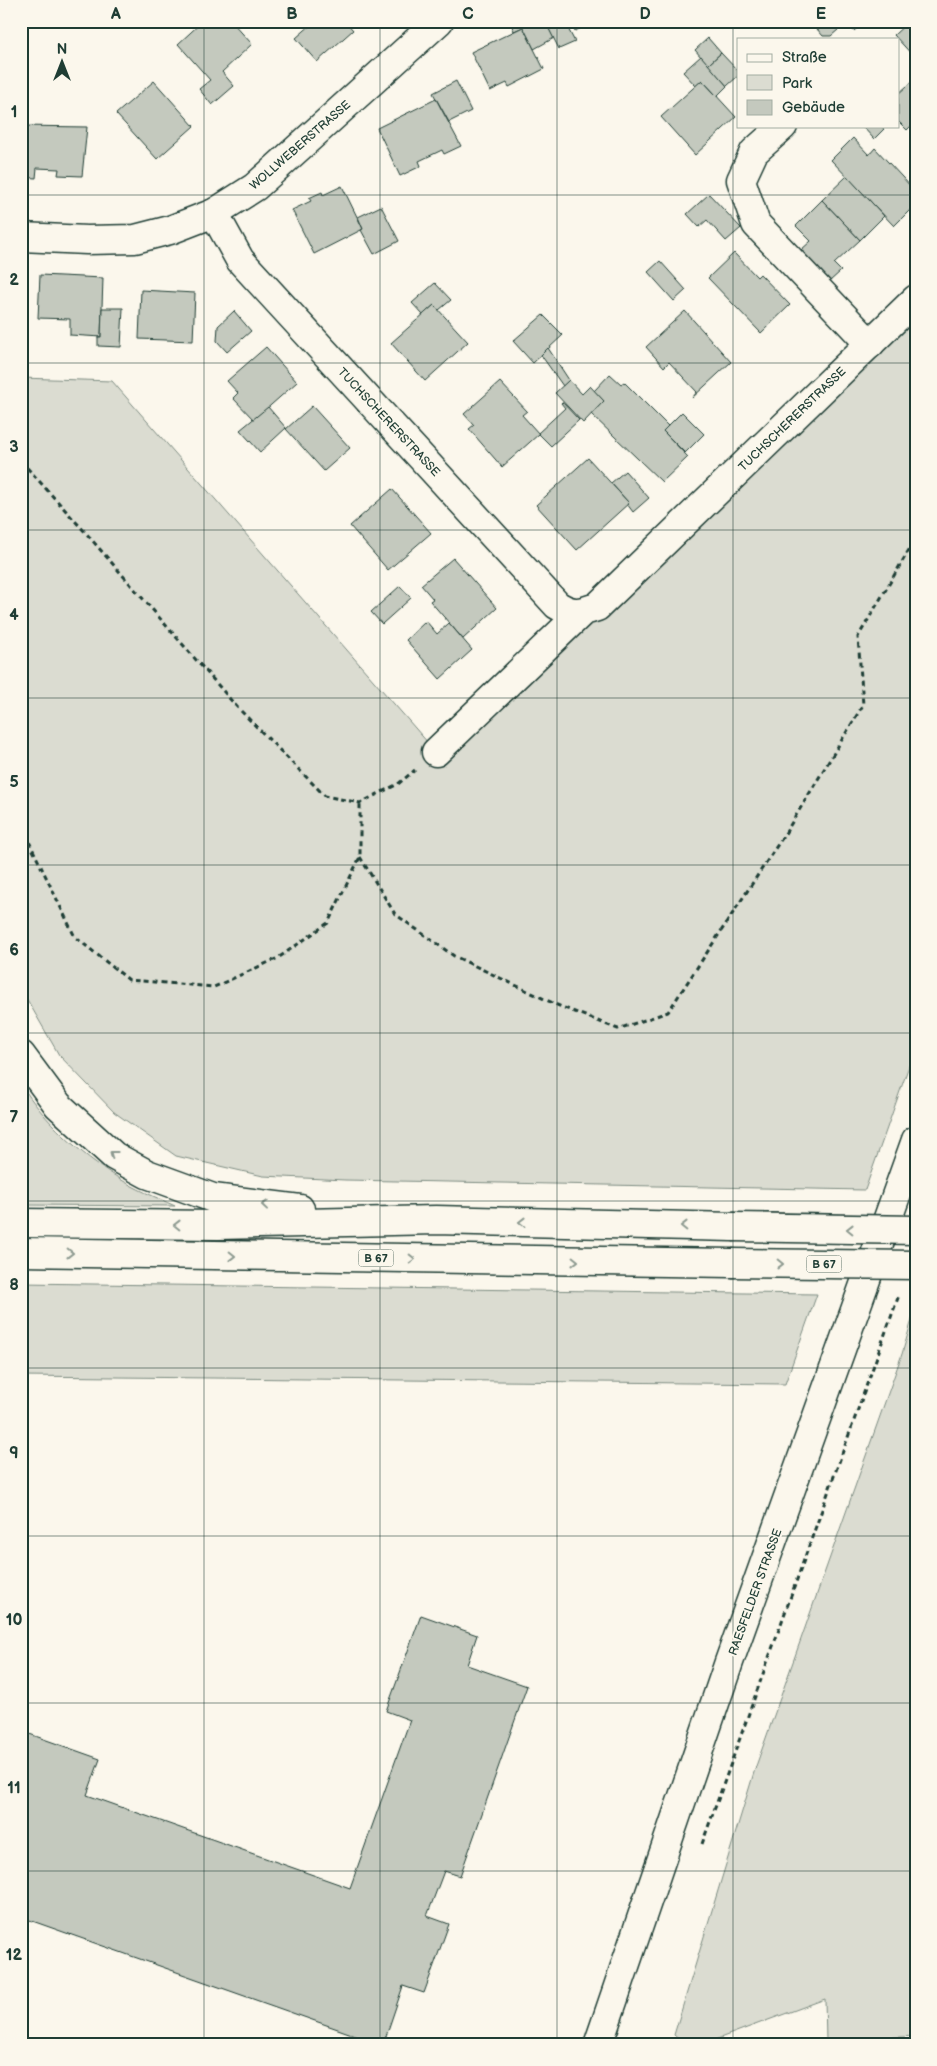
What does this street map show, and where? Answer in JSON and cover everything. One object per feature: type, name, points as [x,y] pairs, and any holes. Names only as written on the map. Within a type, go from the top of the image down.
[{"type":"main road","name":"WOLLWEBERSTRASSE","points":[[21,238],[135,239],[170,230],[214,213],[254,187],[439,21]]},
{"type":"main road","points":[[781,128],[754,152],[741,180],[756,224],[870,344]]},
{"type":"main road","name":"TUCHSCHERERSTRASSE","points":[[214,213],[240,260],[557,605],[569,612],[582,612],[597,607],[916,299]]},
{"type":"main road","name":"TUCHSCHERERSTRASSE","points":[[436,752],[582,612]]},
{"type":"main road","points":[[21,1055],[58,1105],[114,1156],[156,1177],[213,1198],[237,1202],[436,1220]]},
{"type":"main road","name":"RAESFELDER STRASSE","points":[[598,2045],[729,1662],[916,1140]]},
{"type":"main road","points":[[21,1223],[218,1225],[436,1220],[916,1230]]},
{"type":"main road","name":"B 67","points":[[21,1252],[732,1263],[909,1276]]},
{"type":"path","points":[[21,461],[92,539],[237,707],[325,796],[360,803],[398,784],[436,752]]},
{"type":"path","points":[[360,857],[395,914],[454,956],[557,1005],[618,1029],[668,1012],[786,832],[863,705],[858,637],[916,538]]},
{"type":"path","points":[[21,825],[75,937],[129,980],[214,987],[278,958],[328,923],[360,857],[360,803]]},
{"type":"path","points":[[699,1851],[909,1276]]},
{"type":"green space","points":[[916,312],[916,1046],[865,1190],[345,1180],[263,1176],[176,1156],[114,1112],[59,1055],[21,989],[21,378],[112,381],[436,752]]},
{"type":"green space","points":[[21,1084],[40,1111],[76,1147],[103,1168],[124,1181],[175,1206],[21,1205]]},
{"type":"green space","points":[[21,1283],[817,1294],[785,1384],[21,1376]]},
{"type":"green space","points":[[916,1306],[916,2036],[826,2041],[825,1999],[701,2045],[685,2045],[674,2035],[755,1769],[902,1354]]},
{"type":"building","points":[[203,21],[231,21],[252,44],[222,72],[234,86],[212,105],[199,89],[210,80],[178,44]]},
{"type":"building","points":[[309,21],[345,21],[353,30],[317,62],[296,38],[312,24]]},
{"type":"building","points":[[517,21],[545,21],[554,38],[534,49],[523,27],[514,31],[511,24]]},
{"type":"building","points":[[545,21],[564,21],[575,42],[559,49]]},
{"type":"building","points":[[570,21],[596,21],[575,31]]},
{"type":"building","points":[[810,21],[865,21],[854,31],[846,23],[831,36],[823,36]]},
{"type":"building","points":[[908,22],[916,30],[915,58],[900,42],[900,38],[894,35]]},
{"type":"building","points":[[523,27],[544,69],[509,87],[507,83],[490,91],[471,52]]},
{"type":"building","points":[[708,38],[721,53],[708,65],[695,50]]},
{"type":"building","points":[[721,53],[737,70],[737,77],[727,86],[708,65]]},
{"type":"building","points":[[701,56],[727,86],[717,96],[702,80],[696,86],[683,72]]},
{"type":"building","points":[[916,78],[916,128],[912,125],[907,130],[900,123],[900,92]]},
{"type":"building","points":[[702,80],[736,117],[695,155],[661,117]]},
{"type":"building","points":[[154,81],[194,126],[157,159],[116,114]]},
{"type":"building","points":[[456,81],[471,111],[449,122],[433,93]]},
{"type":"building","points":[[436,99],[461,146],[444,154],[442,150],[419,161],[421,166],[400,176],[377,128]]},
{"type":"building","points":[[21,126],[87,127],[82,176],[58,175],[59,169],[37,168],[36,178],[21,177]]},
{"type":"building","points":[[864,128],[884,129],[874,139]]},
{"type":"building","points":[[853,138],[869,155],[875,148],[915,191],[915,205],[894,226],[831,160]]},
{"type":"building","points":[[847,176],[884,216],[860,240],[822,200]]},
{"type":"building","points":[[342,186],[363,229],[314,254],[292,210],[311,201],[309,198],[322,192],[323,195]]},
{"type":"building","points":[[709,194],[741,228],[726,241],[707,220],[699,227],[687,214]]},
{"type":"building","points":[[822,200],[860,240],[834,264],[841,271],[829,282],[801,250],[811,241],[796,226]]},
{"type":"building","points":[[381,206],[399,241],[374,254],[361,230],[363,229],[358,217]]},
{"type":"building","points":[[734,253],[757,277],[760,274],[790,305],[761,333],[708,278]]},
{"type":"building","points":[[660,261],[686,290],[674,301],[648,272]]},
{"type":"building","points":[[40,275],[103,278],[101,337],[70,335],[70,319],[38,318]]},
{"type":"building","points":[[435,283],[451,300],[439,310],[434,305],[423,315],[412,303]]},
{"type":"building","points":[[141,290],[195,293],[193,341],[139,339]]},
{"type":"building","points":[[434,305],[468,342],[425,381],[391,343]]},
{"type":"building","points":[[102,308],[123,308],[121,347],[98,346],[98,337],[101,337]]},
{"type":"building","points":[[234,311],[251,331],[227,352],[217,341],[218,326]]},
{"type":"building","points":[[685,311],[731,362],[692,398],[697,392],[669,362],[664,367],[646,347]]},
{"type":"building","points":[[543,315],[563,335],[533,363],[513,341]]},
{"type":"building","points":[[266,347],[297,382],[254,420],[233,398],[238,393],[227,381]]},
{"type":"building","points":[[548,348],[569,380],[563,386],[541,355]]},
{"type":"building","points":[[610,374],[621,384],[624,382],[668,426],[663,431],[688,457],[662,482],[591,414],[604,401],[594,391]]},
{"type":"building","points":[[569,380],[582,394],[590,386],[604,401],[583,423],[555,393]]},
{"type":"building","points":[[500,382],[527,411],[522,415],[539,434],[502,467],[469,429],[474,425],[464,414]]},
{"type":"building","points":[[562,402],[579,420],[551,446],[538,433],[565,408]]},
{"type":"building","points":[[312,406],[350,448],[324,471],[286,429]]},
{"type":"building","points":[[268,407],[286,428],[260,452],[240,430]]},
{"type":"building","points":[[682,412],[704,434],[685,453],[663,431]]},
{"type":"building","points":[[588,458],[629,503],[577,550],[536,505]]},
{"type":"building","points":[[625,471],[649,498],[633,512],[627,504],[629,503],[611,483]]},
{"type":"building","points":[[392,489],[431,533],[388,570],[350,526]]},
{"type":"building","points":[[453,558],[497,608],[463,639],[430,601],[433,599],[421,585]]},
{"type":"building","points":[[400,586],[411,598],[382,624],[371,612]]},
{"type":"building","points":[[426,621],[437,634],[449,623],[472,650],[440,679],[406,640]]},
{"type":"building","points":[[421,1615],[477,1635],[467,1665],[527,1686],[460,1876],[444,1871],[427,1916],[449,1924],[424,1993],[403,1986],[383,2045],[21,1917],[21,1731],[100,1759],[87,1795],[350,1888],[410,1720],[386,1711]]}]
